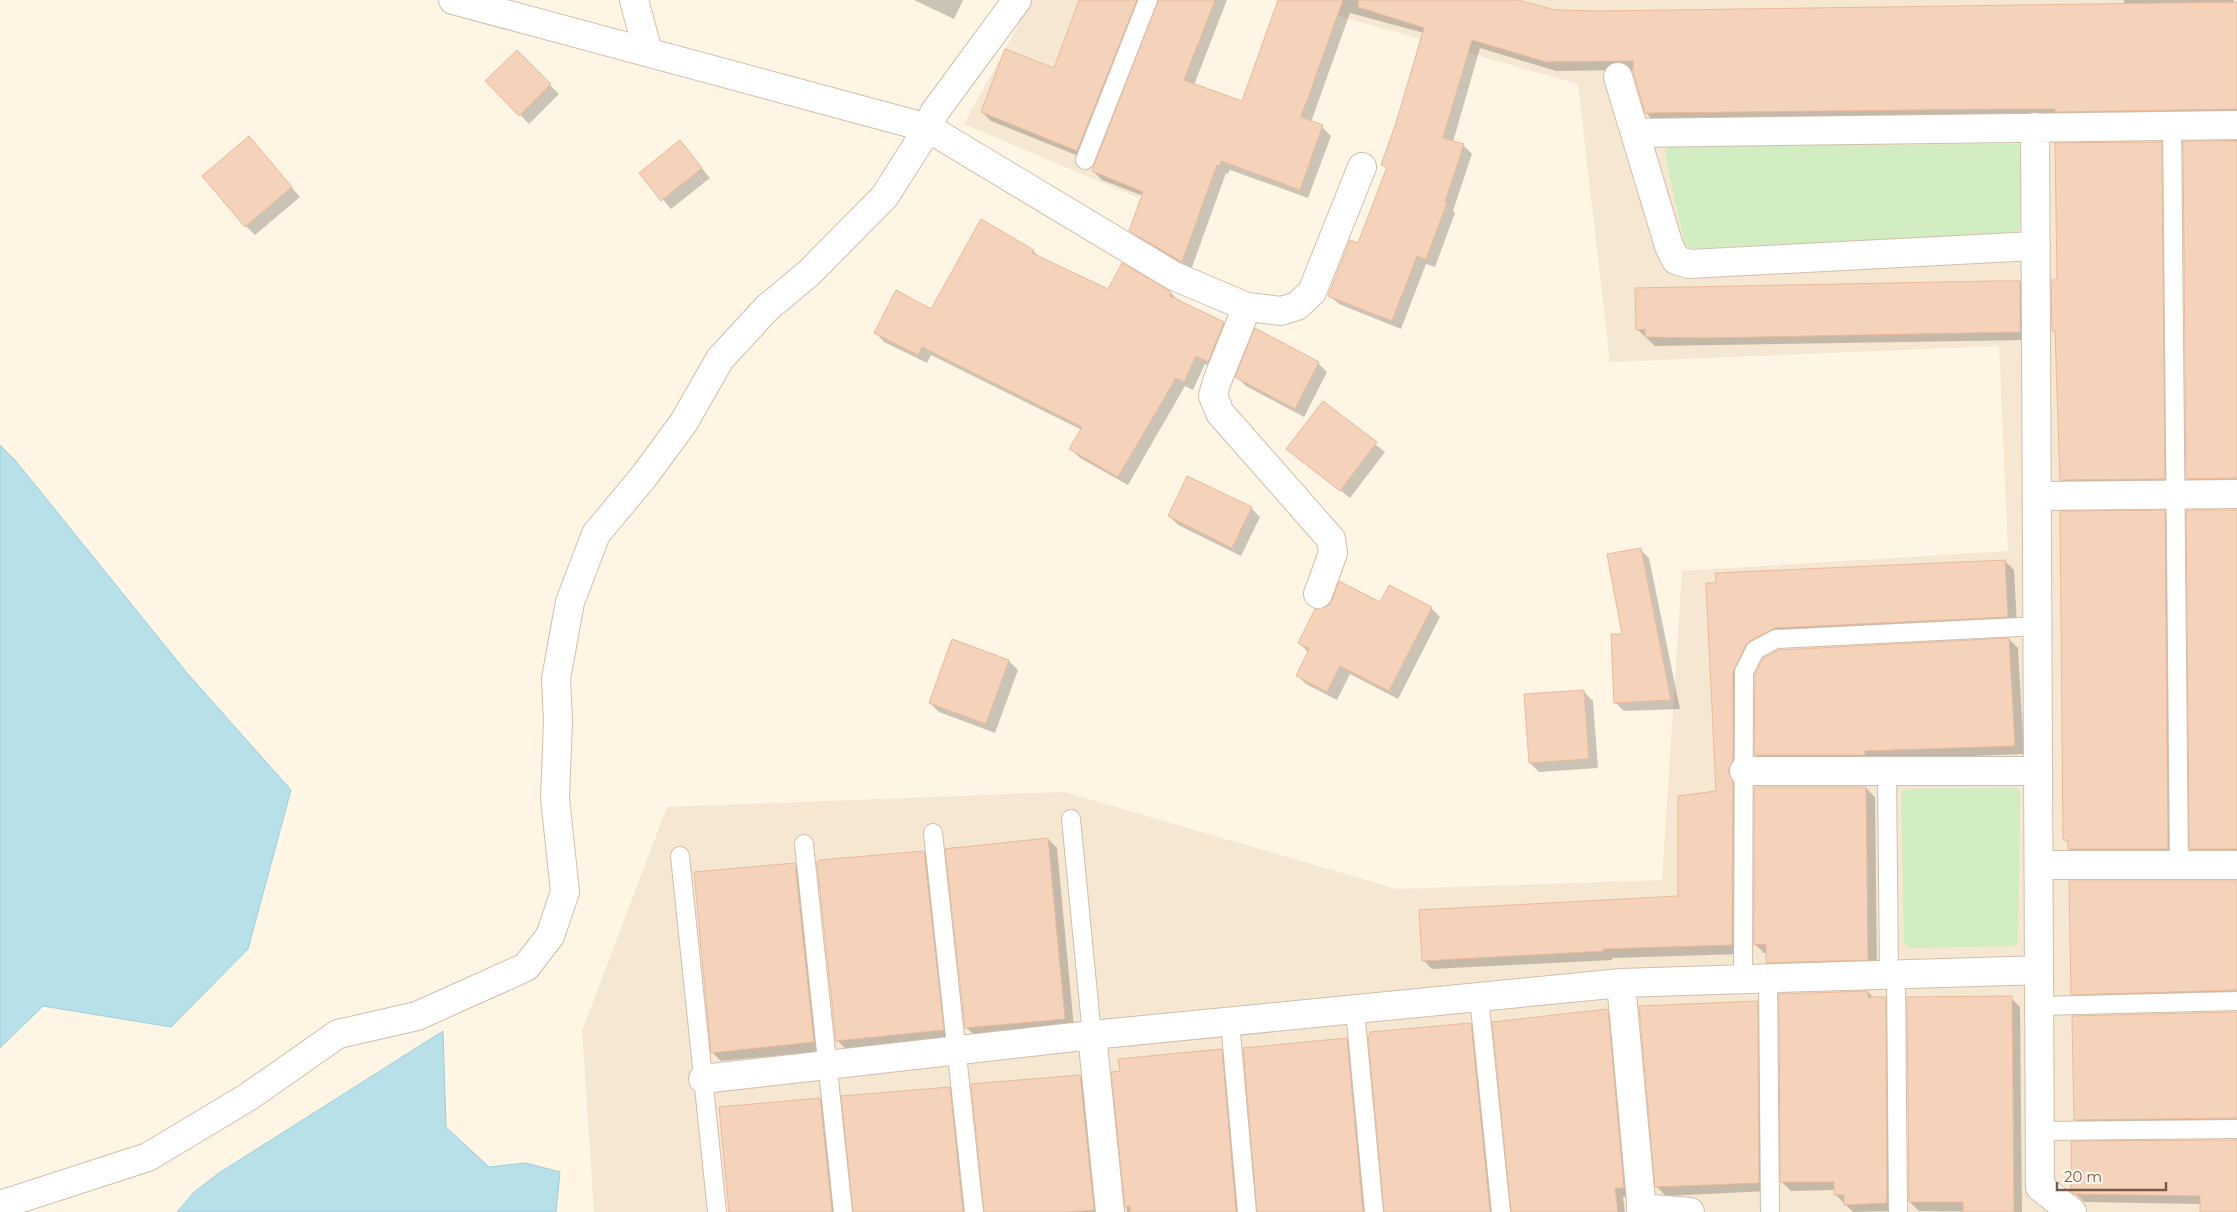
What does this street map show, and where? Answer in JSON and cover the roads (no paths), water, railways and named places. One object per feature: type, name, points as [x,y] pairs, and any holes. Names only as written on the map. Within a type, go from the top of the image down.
[{"type":"street","points":[[453,0],[928,128],[1174,276],[1247,307],[1281,311],[1297,306],[1312,292],[1362,167]]},
{"type":"street","points":[[634,0],[648,52]]},
{"type":"street","points":[[2,1204],[148,1157],[248,1097],[338,1034],[417,1016],[526,967],[550,936],[565,892],[555,798],[558,721],[556,679],[570,602],[596,534],[645,475],[684,422],[720,359],[767,308],[809,273],[885,196],[928,128],[934,113],[1017,0]]},
{"type":"street","points":[[1618,77],[1668,246],[1676,260],[1689,264],[2036,246]]},
{"type":"street","points":[[1635,133],[2237,125]]},
{"type":"street","points":[[2035,127],[2040,1187],[2072,1212]]},
{"type":"street","points":[[1247,307],[1217,381],[1214,396],[1220,413],[1331,539],[1333,553],[1318,594]]},
{"type":"street","points":[[2037,496],[2237,494]]},
{"type":"street","points":[[1744,771],[2038,771]]},
{"type":"street","points":[[2038,865],[2237,865]]},
{"type":"street","points":[[703,1079],[1092,1035],[1621,983],[2039,970]]},
{"type":"street","points":[[1621,983],[1642,1210],[1690,1212]]},
{"type":"street","points":[[1092,1035],[1110,1212]]},
{"type":"lane","points":[[1085,160],[1148,0]]},
{"type":"lane","points":[[2172,126],[2179,865]]},
{"type":"lane","points":[[1770,1212],[1744,771],[1744,672],[1755,650],[1776,639],[2038,626]]},
{"type":"lane","points":[[1888,771],[1898,1212]]},
{"type":"lane","points":[[1071,819],[1092,1035]]},
{"type":"lane","points":[[933,833],[974,1212]]},
{"type":"lane","points":[[804,844],[843,1212]]},
{"type":"lane","points":[[680,856],[717,1212]]},
{"type":"lane","points":[[1479,997],[1501,1212]]},
{"type":"lane","points":[[2039,1006],[2237,1001]]},
{"type":"lane","points":[[1355,1010],[1374,1212]]},
{"type":"lane","points":[[1230,1022],[1247,1212]]},
{"type":"lane","points":[[2040,1132],[2237,1129]]},
{"type":"water","points":[[0,445],[15,460],[187,673],[291,790],[248,949],[171,1027],[43,1006],[0,1048]]},
{"type":"water","points":[[443,1031],[446,1127],[489,1167],[526,1163],[560,1172],[556,1212],[177,1212],[194,1192],[219,1173]]}]
